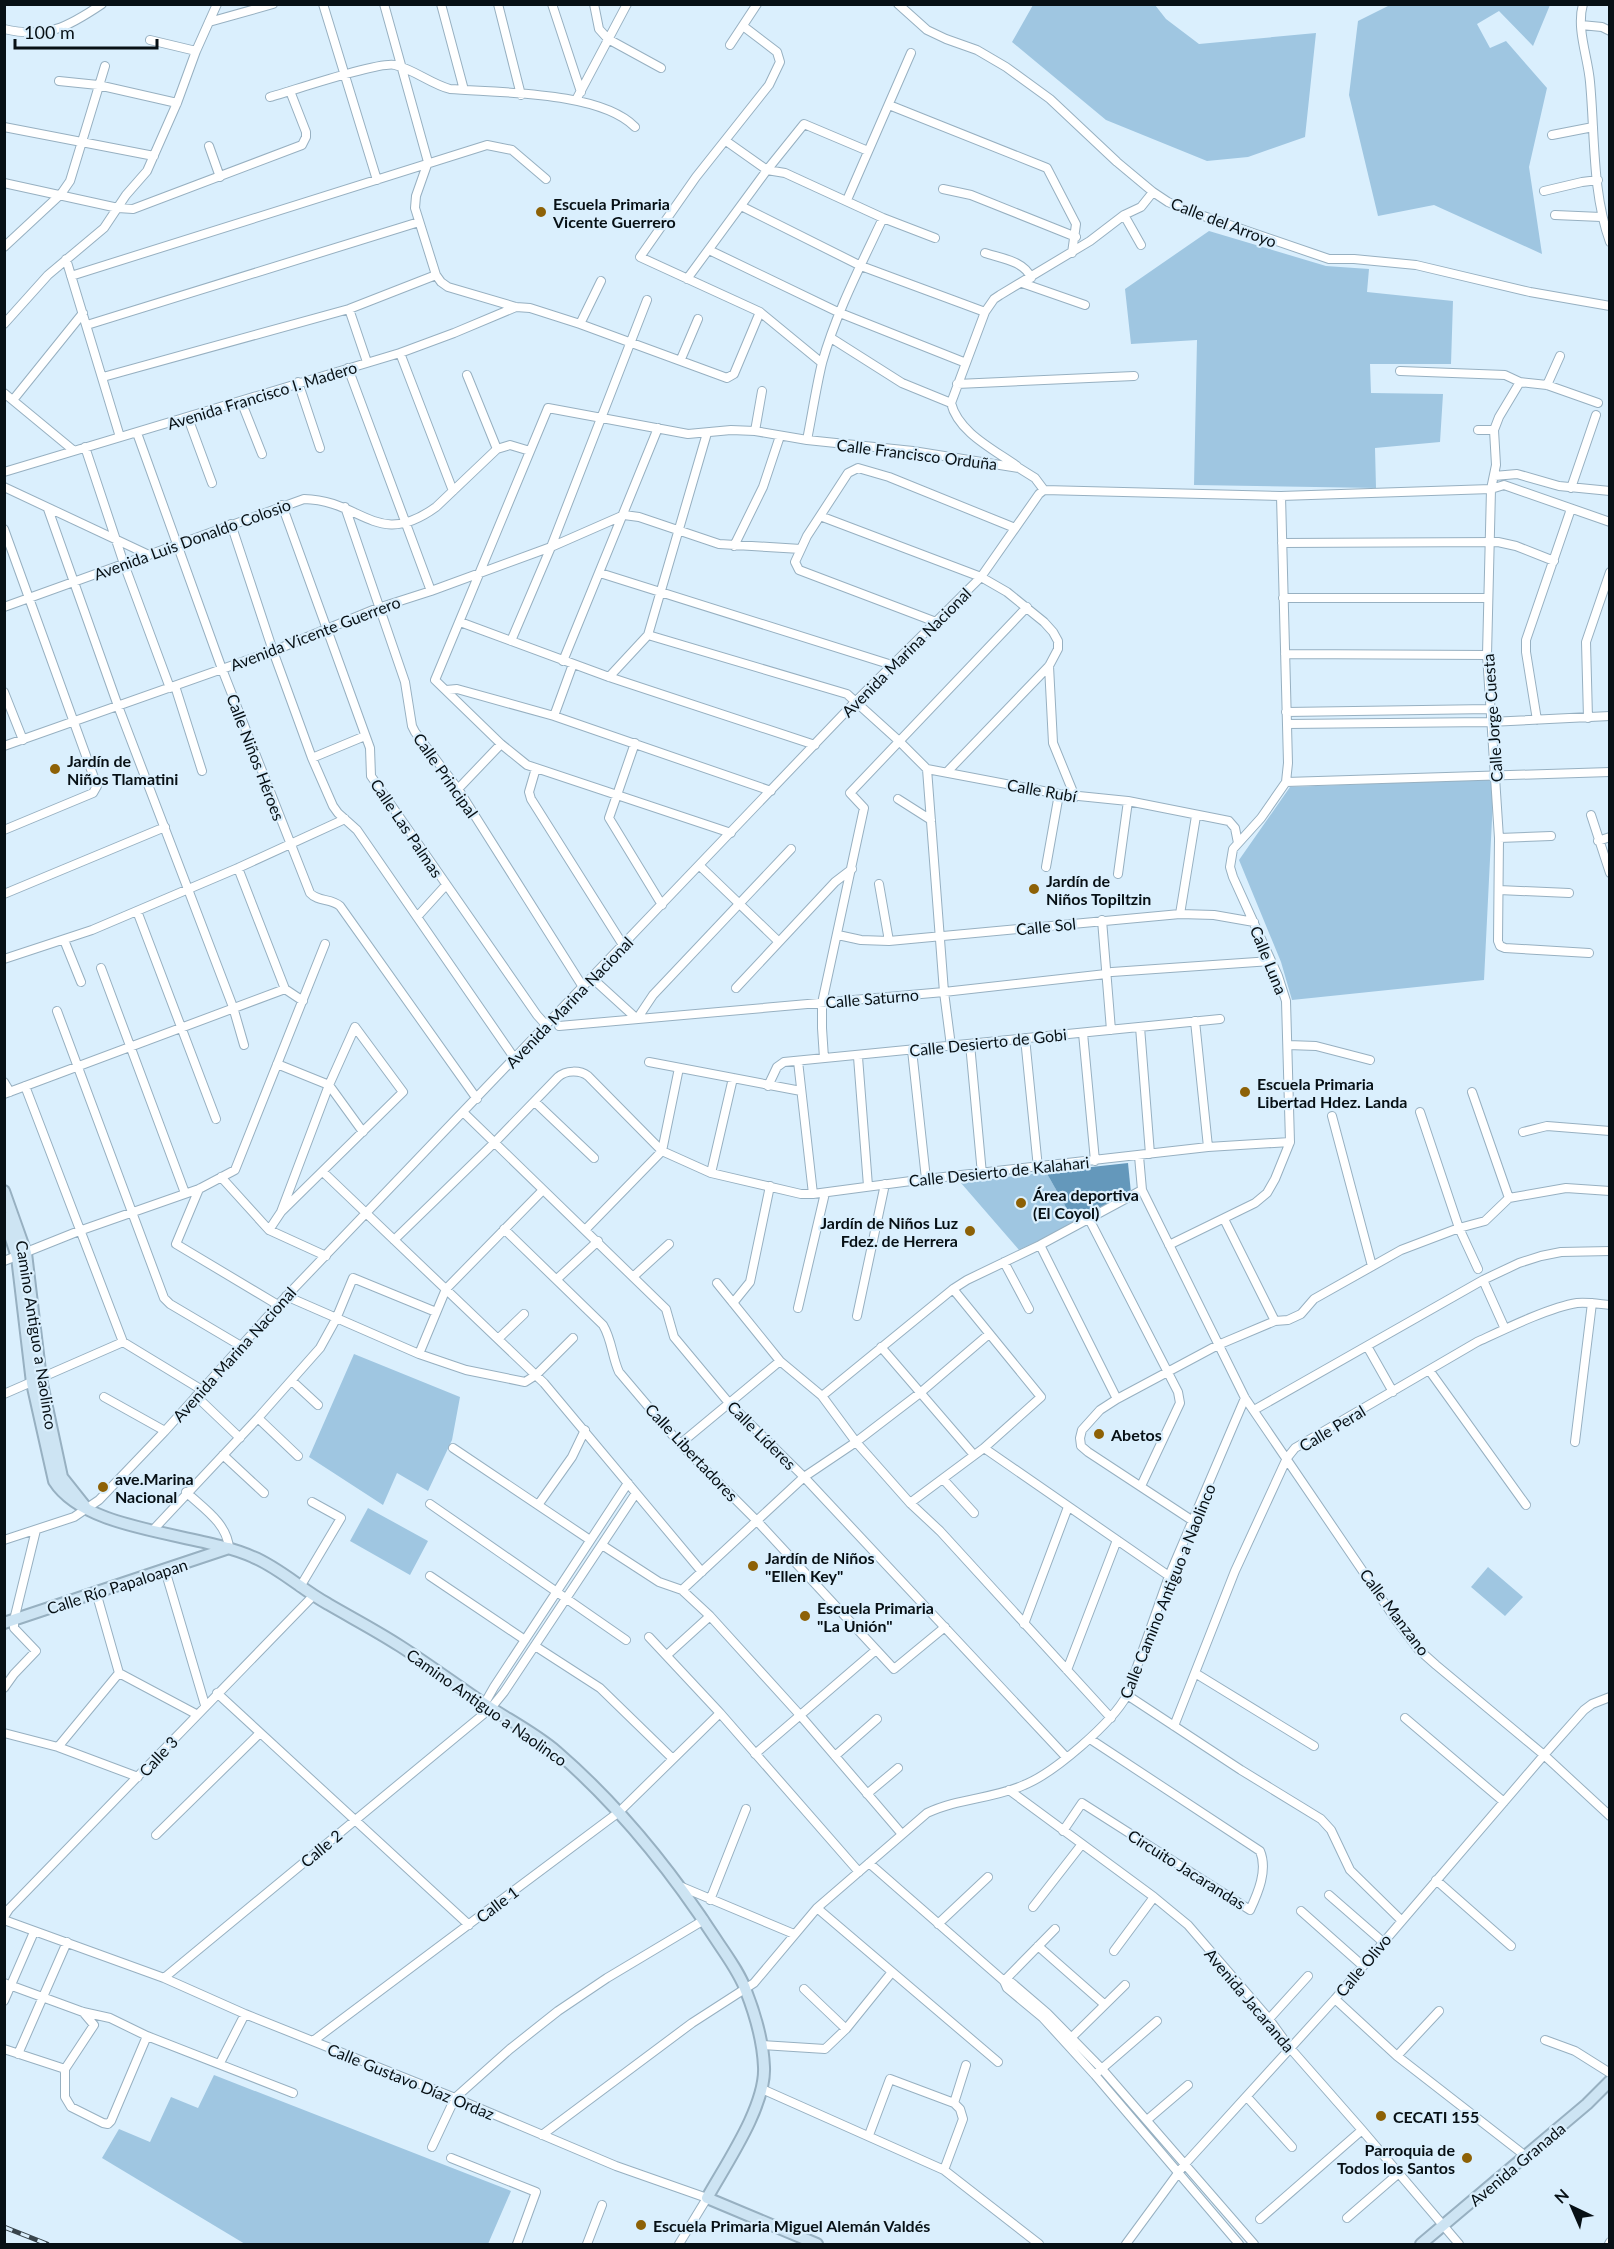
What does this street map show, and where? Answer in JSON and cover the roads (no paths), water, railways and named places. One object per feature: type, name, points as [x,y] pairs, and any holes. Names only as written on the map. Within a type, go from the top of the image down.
[{"type":"main road","name":"Camino Antiguo a Naolinco","points":[[4,1191],[22,1255],[37,1381],[54,1481],[71,1500],[109,1519],[229,1548],[266,1563],[313,1596],[398,1645],[555,1750],[619,1812],[704,1920],[746,1989],[761,2045],[764,2068],[762,2088],[753,2113],[707,2198]]},
{"type":"main road","name":"Camino Antiguo a Naolinco","points":[[4,1217],[22,1255]]},
{"type":"main road","name":"Calle Río Papaloapan","points":[[9,1622],[229,1548]]},
{"type":"main road","name":"Avenida Granada","points":[[1421,2244],[1527,2157],[1587,2104],[1609,2081]]},
{"type":"main road","name":"Calle Gustavo Díaz Ordaz","points":[[707,2198],[817,2244]]},
{"type":"street","points":[[4,29],[41,32],[56,30],[69,26],[102,4]]},
{"type":"street","points":[[4,324],[33,290],[104,228],[126,195],[147,171],[217,4]]},
{"type":"street","points":[[209,22],[273,4]]},
{"type":"street","points":[[323,4],[377,180]]},
{"type":"street","points":[[384,4],[428,162],[415,202],[436,275],[447,287],[516,307],[530,308],[580,324],[681,359],[727,378],[731,377],[760,312]]},
{"type":"street","points":[[441,4],[464,90]]},
{"type":"street","points":[[498,4],[521,94]]},
{"type":"street","points":[[552,4],[581,92]]},
{"type":"street","points":[[594,4],[599,29],[608,39],[661,68]]},
{"type":"street","points":[[576,100],[627,4]]},
{"type":"street","points":[[730,45],[757,4]]},
{"type":"street","name":"Calle del Arroyo","points":[[898,4],[927,30],[977,50],[1041,92],[1154,192],[1168,202],[1186,210],[1329,259],[1416,265],[1530,292],[1610,306]]},
{"type":"street","points":[[1583,4],[1581,25],[1590,79],[1601,217],[1610,242]]},
{"type":"street","points":[[1581,25],[1602,27],[1610,31]]},
{"type":"street","points":[[743,26],[777,52],[780,62],[769,85],[696,177],[640,257],[760,312],[822,363]]},
{"type":"street","points":[[150,40],[196,51]]},
{"type":"street","points":[[847,200],[911,53]]},
{"type":"street","points":[[270,97],[387,65],[400,68],[441,87],[576,100],[614,113],[635,127]]},
{"type":"street","points":[[4,247],[61,194],[70,181],[105,66]]},
{"type":"street","points":[[59,81],[98,85],[177,103]]},
{"type":"street","points":[[4,183],[118,208],[133,209],[298,148],[305,142],[306,132],[290,91]]},
{"type":"street","points":[[889,105],[1047,168],[1076,225],[1072,253]]},
{"type":"street","points":[[687,279],[767,170],[804,124],[868,151]]},
{"type":"street","points":[[4,127],[154,156]]},
{"type":"street","points":[[1552,135],[1593,127]]},
{"type":"street","points":[[726,141],[767,170],[785,173],[883,218],[935,238]]},
{"type":"street","points":[[209,146],[220,177]]},
{"type":"street","points":[[71,276],[377,180],[474,147],[499,146],[521,155],[546,179]]},
{"type":"street","points":[[1544,191],[1598,180]]},
{"type":"street","points":[[943,189],[971,195],[1076,237]]},
{"type":"street","points":[[1019,468],[961,424],[953,412],[951,403],[985,312],[994,299],[1072,253],[1124,215],[1141,207],[1154,192]]},
{"type":"street","points":[[741,206],[861,266],[985,312]]},
{"type":"street","points":[[1555,214],[1601,217]]},
{"type":"street","points":[[1124,215],[1141,245]]},
{"type":"street","points":[[807,440],[822,363],[840,313],[883,218]]},
{"type":"street","points":[[87,325],[420,222]]},
{"type":"street","points":[[709,250],[840,313],[966,363]]},
{"type":"street","points":[[984,253],[1023,266],[1031,278]]},
{"type":"street","points":[[66,259],[120,437]]},
{"type":"street","points":[[103,377],[349,309],[436,275]]},
{"type":"street","points":[[580,324],[601,280]]},
{"type":"street","points":[[1022,283],[1085,305]]},
{"type":"street","points":[[511,641],[551,547],[647,300]]},
{"type":"street","name":"Avenida Francisco I. Madero","points":[[7,469],[188,418],[298,382],[400,353],[516,307]]},
{"type":"street","points":[[349,309],[367,362]]},
{"type":"street","points":[[13,400],[83,313]]},
{"type":"street","points":[[681,359],[698,319]]},
{"type":"street","points":[[831,338],[902,383],[951,403]]},
{"type":"street","points":[[400,353],[453,491]]},
{"type":"street","points":[[1547,385],[1560,356]]},
{"type":"street","points":[[348,368],[431,591]]},
{"type":"street","points":[[1400,371],[1505,375],[1520,382],[1547,385],[1598,403]]},
{"type":"street","points":[[467,375],[497,448],[510,445],[530,450],[435,680],[520,761],[730,833]]},
{"type":"street","points":[[957,384],[1134,376]]},
{"type":"street","points":[[298,382],[320,448]]},
{"type":"street","points":[[1478,430],[1494,430],[1520,382]]},
{"type":"street","points":[[755,431],[762,391]]},
{"type":"street","points":[[4,393],[73,450]]},
{"type":"street","points":[[241,401],[262,454]]},
{"type":"street","name":"Calle Francisco Orduña","points":[[530,450],[548,408],[688,434],[731,430],[755,431],[807,440],[913,451],[1019,468],[1035,478],[1044,490]]},
{"type":"street","points":[[1571,488],[1596,415]]},
{"type":"street","points":[[188,418],[212,483]]},
{"type":"street","points":[[563,661],[658,428]]},
{"type":"street","name":"Calle Jorge Cuesta","points":[[1494,430],[1496,465],[1491,489],[1487,655],[1499,838],[1498,941],[1500,946],[1589,953]]},
{"type":"street","name":"Calle Niños Héroes","points":[[137,433],[179,543],[222,669],[310,893],[317,899],[331,901],[340,906],[477,1099]]},
{"type":"street","points":[[609,677],[648,635],[707,433]]},
{"type":"street","points":[[734,546],[763,487],[780,436]]},
{"type":"street","points":[[85,447],[124,564],[173,687],[202,771]]},
{"type":"street","name":"Avenida Luis Donaldo Colosio","points":[[4,607],[282,505],[304,499],[317,499],[345,507],[384,525],[405,523],[425,515],[497,448]]},
{"type":"street","points":[[936,622],[796,567],[795,562],[801,549],[848,473],[853,469],[871,471],[1015,528]]},
{"type":"street","points":[[1494,476],[1517,474],[1571,488],[1610,491]]},
{"type":"street","points":[[1044,490],[1281,496],[1491,489],[1504,485],[1610,522]]},
{"type":"street","points":[[4,487],[148,555]]},
{"type":"street","name":"Avenida Marina Nacional","points":[[4,1540],[74,1517],[87,1509],[165,1431],[286,1296],[464,1113],[856,701],[981,577],[1044,490]]},
{"type":"street","points":[[1281,496],[1288,763],[1286,782],[1610,772]]},
{"type":"street","name":"Calle Las Palmas","points":[[282,505],[372,754],[371,776],[546,1025]]},
{"type":"street","name":"Calle Principal","points":[[345,507],[405,682],[412,726],[458,789],[583,987]]},
{"type":"street","points":[[48,509],[118,706],[233,1007],[244,1045]]},
{"type":"street","points":[[1537,720],[1526,640],[1571,509]]},
{"type":"street","points":[[624,515],[639,517],[719,544],[801,549]]},
{"type":"street","name":"Avenida Vicente Guerrero","points":[[4,746],[273,651],[378,608],[551,547],[624,515]]},
{"type":"street","points":[[820,516],[981,577],[1027,607],[1044,622],[1058,641],[1058,649],[1049,666],[947,772]]},
{"type":"street","points":[[231,524],[273,651],[312,758],[333,806],[357,830],[515,1059]]},
{"type":"street","points":[[4,529],[97,786],[96,790],[4,830]]},
{"type":"street","points":[[1282,543],[1489,542],[1516,546],[1554,561]]},
{"type":"street","points":[[1588,717],[1586,642],[1610,572]]},
{"type":"street","points":[[600,573],[892,665]]},
{"type":"street","points":[[1283,598],[1487,598]]},
{"type":"street","points":[[824,1058],[822,1003],[864,808],[850,793],[1027,607]]},
{"type":"street","points":[[460,622],[609,677],[815,745]]},
{"type":"street","points":[[648,635],[847,694],[927,770],[944,992],[951,1046]]},
{"type":"street","points":[[1285,654],[1487,655]]},
{"type":"street","points":[[554,716],[573,664]]},
{"type":"street","points":[[1049,666],[1053,743],[1075,797]]},
{"type":"street","points":[[446,690],[457,689],[554,716],[771,791]]},
{"type":"street","points":[[4,692],[23,740]]},
{"type":"street","points":[[1286,712],[1490,709]]},
{"type":"street","points":[[1287,724],[1490,722],[1610,716]]},
{"type":"street","points":[[312,758],[365,736]]},
{"type":"street","points":[[634,743],[609,818],[662,905]]},
{"type":"street","points":[[458,789],[501,744]]},
{"type":"street","points":[[536,768],[529,792],[538,814],[623,945]]},
{"type":"street","name":"Calle Rubí","points":[[927,770],[1075,797],[1128,801],[1233,824],[1239,843]]},
{"type":"street","name":"Calle Luna","points":[[1224,1219],[1255,1203],[1267,1193],[1290,1142],[1286,1001],[1278,976],[1230,867],[1231,856],[1239,843],[1261,818],[1286,782]]},
{"type":"street","points":[[1046,867],[1059,794]]},
{"type":"street","points":[[898,799],[932,820]]},
{"type":"street","points":[[1118,874],[1128,801]]},
{"type":"street","points":[[1591,815],[1610,873]]},
{"type":"street","points":[[1180,914],[1196,816]]},
{"type":"street","points":[[4,959],[92,930],[238,868],[345,819]]},
{"type":"street","points":[[4,894],[165,827]]},
{"type":"street","points":[[1499,838],[1551,836]]},
{"type":"street","points":[[1598,841],[1610,837]]},
{"type":"street","points":[[592,978],[637,1019],[653,995],[791,849]]},
{"type":"street","points":[[700,866],[778,942]]},
{"type":"street","points":[[238,868],[285,989],[303,1001]]},
{"type":"street","points":[[736,988],[835,882],[852,869]]},
{"type":"street","points":[[879,884],[889,940]]},
{"type":"street","points":[[417,917],[446,885]]},
{"type":"street","points":[[1499,890],[1569,893]]},
{"type":"street","points":[[136,911],[216,1119]]},
{"type":"street","name":"Calle Sol","points":[[838,935],[861,940],[889,940],[1180,914],[1214,915],[1254,922]]},
{"type":"street","points":[[1102,921],[1109,973],[1111,1030]]},
{"type":"street","points":[[64,940],[81,982]]},
{"type":"street","points":[[4,1261],[79,1231],[199,1189],[235,1170],[326,944]]},
{"type":"street","name":"Calle Saturno","points":[[558,1026],[944,992],[1109,973],[1271,961]]},
{"type":"street","points":[[101,968],[185,1193]]},
{"type":"street","points":[[4,1082],[7,1093],[285,989]]},
{"type":"street","points":[[57,1011],[164,1298],[170,1304],[241,1346]]},
{"type":"street","name":"Calle Desierto de Gobi","points":[[768,1086],[777,1067],[784,1062],[858,1057],[1220,1019]]},
{"type":"street","points":[[1195,1021],[1208,1147]]},
{"type":"street","points":[[269,1230],[281,1212],[404,1092],[355,1027],[329,1085],[281,1212]]},
{"type":"street","points":[[1140,1027],[1150,1154]]},
{"type":"street","points":[[1083,1033],[1095,1161]]},
{"type":"street","points":[[1025,1038],[1038,1168]]},
{"type":"street","points":[[970,1044],[982,1174]]},
{"type":"street","points":[[1288,1045],[1316,1046],[1370,1059]]},
{"type":"street","points":[[912,1050],[926,1179]]},
{"type":"street","points":[[858,1057],[868,1186]]},
{"type":"street","points":[[798,1061],[813,1194]]},
{"type":"street","points":[[649,1062],[801,1091]]},
{"type":"street","points":[[277,1064],[329,1085],[363,1132]]},
{"type":"street","points":[[586,1228],[662,1150],[679,1068]]},
{"type":"street","name":"Calle Desierto de Kalahari","points":[[394,1240],[562,1074],[584,1073],[662,1150],[711,1173],[801,1194],[1208,1147],[1290,1142]]},
{"type":"street","points":[[711,1173],[733,1078]]},
{"type":"street","points":[[26,1086],[79,1231],[123,1342],[199,1393],[240,1438]]},
{"type":"street","points":[[1472,1092],[1509,1198]]},
{"type":"street","points":[[536,1102],[594,1158]]},
{"type":"street","points":[[1420,1112],[1459,1228],[1478,1269]]},
{"type":"street","name":"Calle Líderes","points":[[464,1113],[543,1190],[586,1228],[666,1309],[674,1336],[729,1403],[804,1477],[1066,1757]]},
{"type":"street","points":[[1332,1116],[1372,1266]]},
{"type":"street","points":[[1523,1132],[1547,1126],[1610,1131]]},
{"type":"street","name":"Calle Manzano","points":[[1138,1155],[1142,1190],[1245,1398],[1396,1620],[1418,1649],[1544,1755],[1610,1816]]},
{"type":"street","points":[[323,1172],[536,1375],[585,1430],[702,1572]]},
{"type":"street","points":[[221,1177],[269,1230],[326,1256]]},
{"type":"street","points":[[857,1316],[885,1184]]},
{"type":"street","points":[[733,1303],[750,1282],[770,1186]]},
{"type":"street","points":[[1193,1521],[1081,1446],[1082,1430],[1100,1410],[1218,1345],[1275,1321],[1288,1320],[1301,1314],[1314,1299],[1401,1250],[1459,1228],[1485,1221],[1509,1198],[1566,1188],[1610,1191]]},
{"type":"street","points":[[199,1189],[176,1244],[278,1305]]},
{"type":"street","points":[[419,1354],[446,1288],[543,1190]]},
{"type":"street","points":[[822,1396],[953,1289],[1142,1190]]},
{"type":"street","points":[[798,1308],[825,1193]]},
{"type":"street","points":[[1089,1219],[1178,1392],[1180,1403],[1141,1486]]},
{"type":"street","points":[[1169,1245],[1224,1219],[1275,1321]]},
{"type":"street","name":"Calle Libertadores","points":[[504,1229],[603,1325],[608,1334],[615,1365],[619,1372],[680,1444],[757,1521],[894,1669],[945,1627]]},
{"type":"street","points":[[557,1279],[598,1241]]},
{"type":"street","points":[[634,1276],[669,1244]]},
{"type":"street","points":[[1040,1245],[1117,1399]]},
{"type":"street","points":[[1254,1410],[1483,1280],[1519,1263],[1561,1252],[1610,1251]]},
{"type":"street","points":[[1004,1262],[1029,1309]]},
{"type":"street","points":[[153,1530],[186,1492],[240,1438],[320,1348],[336,1319],[353,1278],[436,1311]]},
{"type":"street","points":[[1483,1280],[1505,1329]]},
{"type":"street","points":[[717,1283],[780,1361],[822,1396],[856,1442],[910,1503],[940,1531],[1112,1718]]},
{"type":"street","points":[[910,1503],[984,1448],[1041,1397],[953,1289]]},
{"type":"street","points":[[286,1296],[419,1354],[466,1370],[525,1382],[536,1375],[573,1338]]},
{"type":"street","points":[[1575,1442],[1592,1303]]},
{"type":"street","name":"Calle Peral","points":[[1174,1726],[1235,1571],[1287,1458],[1296,1448],[1477,1342],[1505,1329],[1564,1306],[1592,1303],[1610,1305]]},
{"type":"street","points":[[499,1338],[524,1314]]},
{"type":"street","points":[[682,1590],[804,1477],[856,1442],[920,1393],[989,1334]]},
{"type":"street","points":[[4,1394],[123,1342]]},
{"type":"street","points":[[1367,1346],[1393,1392]]},
{"type":"street","points":[[882,1347],[975,1455]]},
{"type":"street","points":[[680,1444],[780,1361]]},
{"type":"street","points":[[1430,1370],[1526,1505]]},
{"type":"street","points":[[292,1381],[318,1405]]},
{"type":"street","points":[[104,1397],[165,1431]]},
{"type":"street","name":"Calle Camino Antiguo a Naolinco","points":[[542,2135],[692,2024],[746,1989],[818,1908],[901,1833],[927,1813],[942,1806],[1009,1790],[1039,1778],[1090,1739],[1112,1718],[1127,1695],[1169,1576],[1245,1398]]},
{"type":"street","points":[[258,1418],[298,1456]]},
{"type":"street","points":[[538,1505],[572,1457],[585,1430]]},
{"type":"street","points":[[453,1448],[590,1540]]},
{"type":"street","points":[[984,1448],[1169,1576]]},
{"type":"street","points":[[223,1455],[264,1493]]},
{"type":"street","points":[[943,1479],[974,1513]]},
{"type":"street","name":"Calle 2","points":[[488,1706],[525,1640],[628,1483]]},
{"type":"street","points":[[186,1492],[223,1527],[229,1548]]},
{"type":"street","name":"Calle 2","points":[[164,1978],[478,1718],[504,1692],[636,1493]]},
{"type":"street","points":[[300,1587],[341,1518],[312,1502]]},
{"type":"street","points":[[430,1504],[626,1640]]},
{"type":"street","points":[[1024,1624],[1068,1507]]},
{"type":"street","points":[[4,1688],[36,1651],[9,1622],[36,1530]]},
{"type":"street","points":[[1066,1670],[1117,1540]]},
{"type":"street","points":[[602,1545],[659,1582],[682,1590],[710,1616],[799,1714],[901,1833]]},
{"type":"street","points":[[165,1570],[205,1705]]},
{"type":"street","points":[[430,1576],[525,1640]]},
{"type":"street","points":[[96,1592],[119,1673],[196,1714]]},
{"type":"street","name":"Calle 3","points":[[4,1918],[9,1909],[138,1778],[196,1714],[313,1596]]},
{"type":"street","points":[[667,1655],[710,1616]]},
{"type":"street","points":[[649,1637],[720,1713],[859,1872]]},
{"type":"street","points":[[535,1646],[600,1688],[673,1759]]},
{"type":"street","points":[[755,1754],[876,1650]]},
{"type":"street","points":[[58,1747],[119,1673]]},
{"type":"street","points":[[1195,1673],[1314,1746]]},
{"type":"street","points":[[217,1693],[469,1925]]},
{"type":"street","points":[[1127,1695],[1321,1819],[1330,1830],[1350,1870],[1401,1920]]},
{"type":"street","name":"Calle Olivo","points":[[1126,2244],[1184,2165],[1335,2000],[1544,1755],[1584,1710],[1610,1697]]},
{"type":"street","name":"Calle 1","points":[[314,2041],[619,1812],[720,1713]]},
{"type":"street","points":[[1405,1718],[1504,1802]]},
{"type":"street","points":[[835,1756],[877,1719]]},
{"type":"street","points":[[4,1733],[58,1747],[138,1778]]},
{"type":"street","points":[[156,1834],[260,1734]]},
{"type":"street","name":"Circuito Jacarandas","points":[[1063,1831],[1082,1803],[1250,1910],[1259,1891],[1263,1859],[1260,1851],[1090,1739]]},
{"type":"street","points":[[867,1794],[898,1768]]},
{"type":"street","name":"Avenida Jacaranda","points":[[1009,1790],[1154,1897],[1188,1925],[1269,2019],[1290,2048],[1459,2244]]},
{"type":"street","points":[[710,1900],[746,1809]]},
{"type":"street","points":[[1033,1907],[1082,1844]]},
{"type":"street","points":[[869,1863],[1004,1981],[1007,1988],[1043,2019],[1095,2075],[1236,2242],[1243,2231]]},
{"type":"street","points":[[938,1924],[988,1877]]},
{"type":"street","points":[[1436,1880],[1511,1946]]},
{"type":"street","points":[[678,1886],[794,1934]]},
{"type":"street","points":[[1329,1895],[1383,1942]]},
{"type":"street","points":[[1114,1951],[1154,1897]]},
{"type":"street","points":[[818,1908],[998,2062]]},
{"type":"street","points":[[1300,1911],[1364,1965]]},
{"type":"street","name":"Calle Gustavo Díaz Ordaz","points":[[4,1918],[34,1932],[164,1978],[245,2014],[455,2098],[616,2166],[707,2198]]},
{"type":"street","points":[[432,2147],[455,2098],[558,2010],[704,1920]]},
{"type":"street","points":[[1004,1981],[1055,1929]]},
{"type":"street","points":[[4,2001],[8,1984],[34,1932]]},
{"type":"street","points":[[18,2054],[67,1942]]},
{"type":"street","points":[[1038,1946],[1104,2004]]},
{"type":"street","points":[[761,2045],[820,2050],[829,2047],[892,1972]]},
{"type":"street","points":[[1269,2019],[1308,1976]]},
{"type":"street","points":[[1004,1981],[1012,1983],[1072,2036],[1254,2244]]},
{"type":"street","points":[[8,1984],[83,2012],[110,2018],[147,2036],[293,2093]]},
{"type":"street","points":[[1066,2043],[1125,1985]]},
{"type":"street","points":[[804,1989],[846,2029]]},
{"type":"street","points":[[1335,2000],[1397,2056],[1527,2157]]},
{"type":"street","points":[[1397,2056],[1439,2011]]},
{"type":"street","points":[[83,2012],[94,2025],[65,2070],[67,2103],[102,2123],[108,2124],[111,2121],[147,2036]]},
{"type":"street","points":[[220,2063],[245,2014]]},
{"type":"street","points":[[1095,2075],[1157,2021]]},
{"type":"street","points":[[1545,2040],[1575,2051],[1609,2081]]},
{"type":"street","points":[[4,2049],[65,2070]]},
{"type":"street","points":[[954,2103],[966,2065]]},
{"type":"street","points":[[869,2135],[890,2079],[954,2103],[960,2109],[963,2119],[944,2170]]},
{"type":"street","points":[[1147,2120],[1188,2085]]},
{"type":"street","points":[[762,2088],[944,2170],[1039,2244]]},
{"type":"street","points":[[1247,2097],[1292,2148]]},
{"type":"street","points":[[1260,2219],[1362,2130]]},
{"type":"street","points":[[451,2158],[536,2192],[517,2244]]},
{"type":"street","points":[[1347,2218],[1399,2173]]},
{"type":"street","name":"Camino Antiguo a Naolinco","points":[[679,2244],[707,2198]]},
{"type":"street","points":[[587,2244],[602,2205]]},
{"type":"railway","points":[[4,2227],[47,2244]]},
{"type":"place","name":"Escuela Primaria Vicente Guerrero","points":[[541,212]]},
{"type":"place","name":"Jardín de Niños Tlamatini","points":[[55,769]]},
{"type":"place","name":"Jardín de Niños Topiltzin","points":[[1034,889]]},
{"type":"place","name":"Escuela Primaria Libertad Hdez. Landa","points":[[1245,1092]]},
{"type":"place","name":"Área deportiva (El Coyol)","points":[[1021,1203]]},
{"type":"place","name":"Jardín de Niños Luz Fdez. de Herrera","points":[[970,1231]]},
{"type":"place","name":"Abetos","points":[[1099,1434]]},
{"type":"place","name":"ave.Marina Nacional","points":[[103,1487]]},
{"type":"place","name":"Jardín de Niños \"Ellen Key\"","points":[[753,1566]]},
{"type":"place","name":"Escuela Primaria \"La Unión\"","points":[[805,1616]]},
{"type":"place","name":"CECATI 155","points":[[1381,2116]]},
{"type":"place","name":"Parroquia de Todos los Santos","points":[[1467,2158]]},
{"type":"place","name":"Escuela Primaria Miguel Alemán Valdés","points":[[641,2225]]}]
